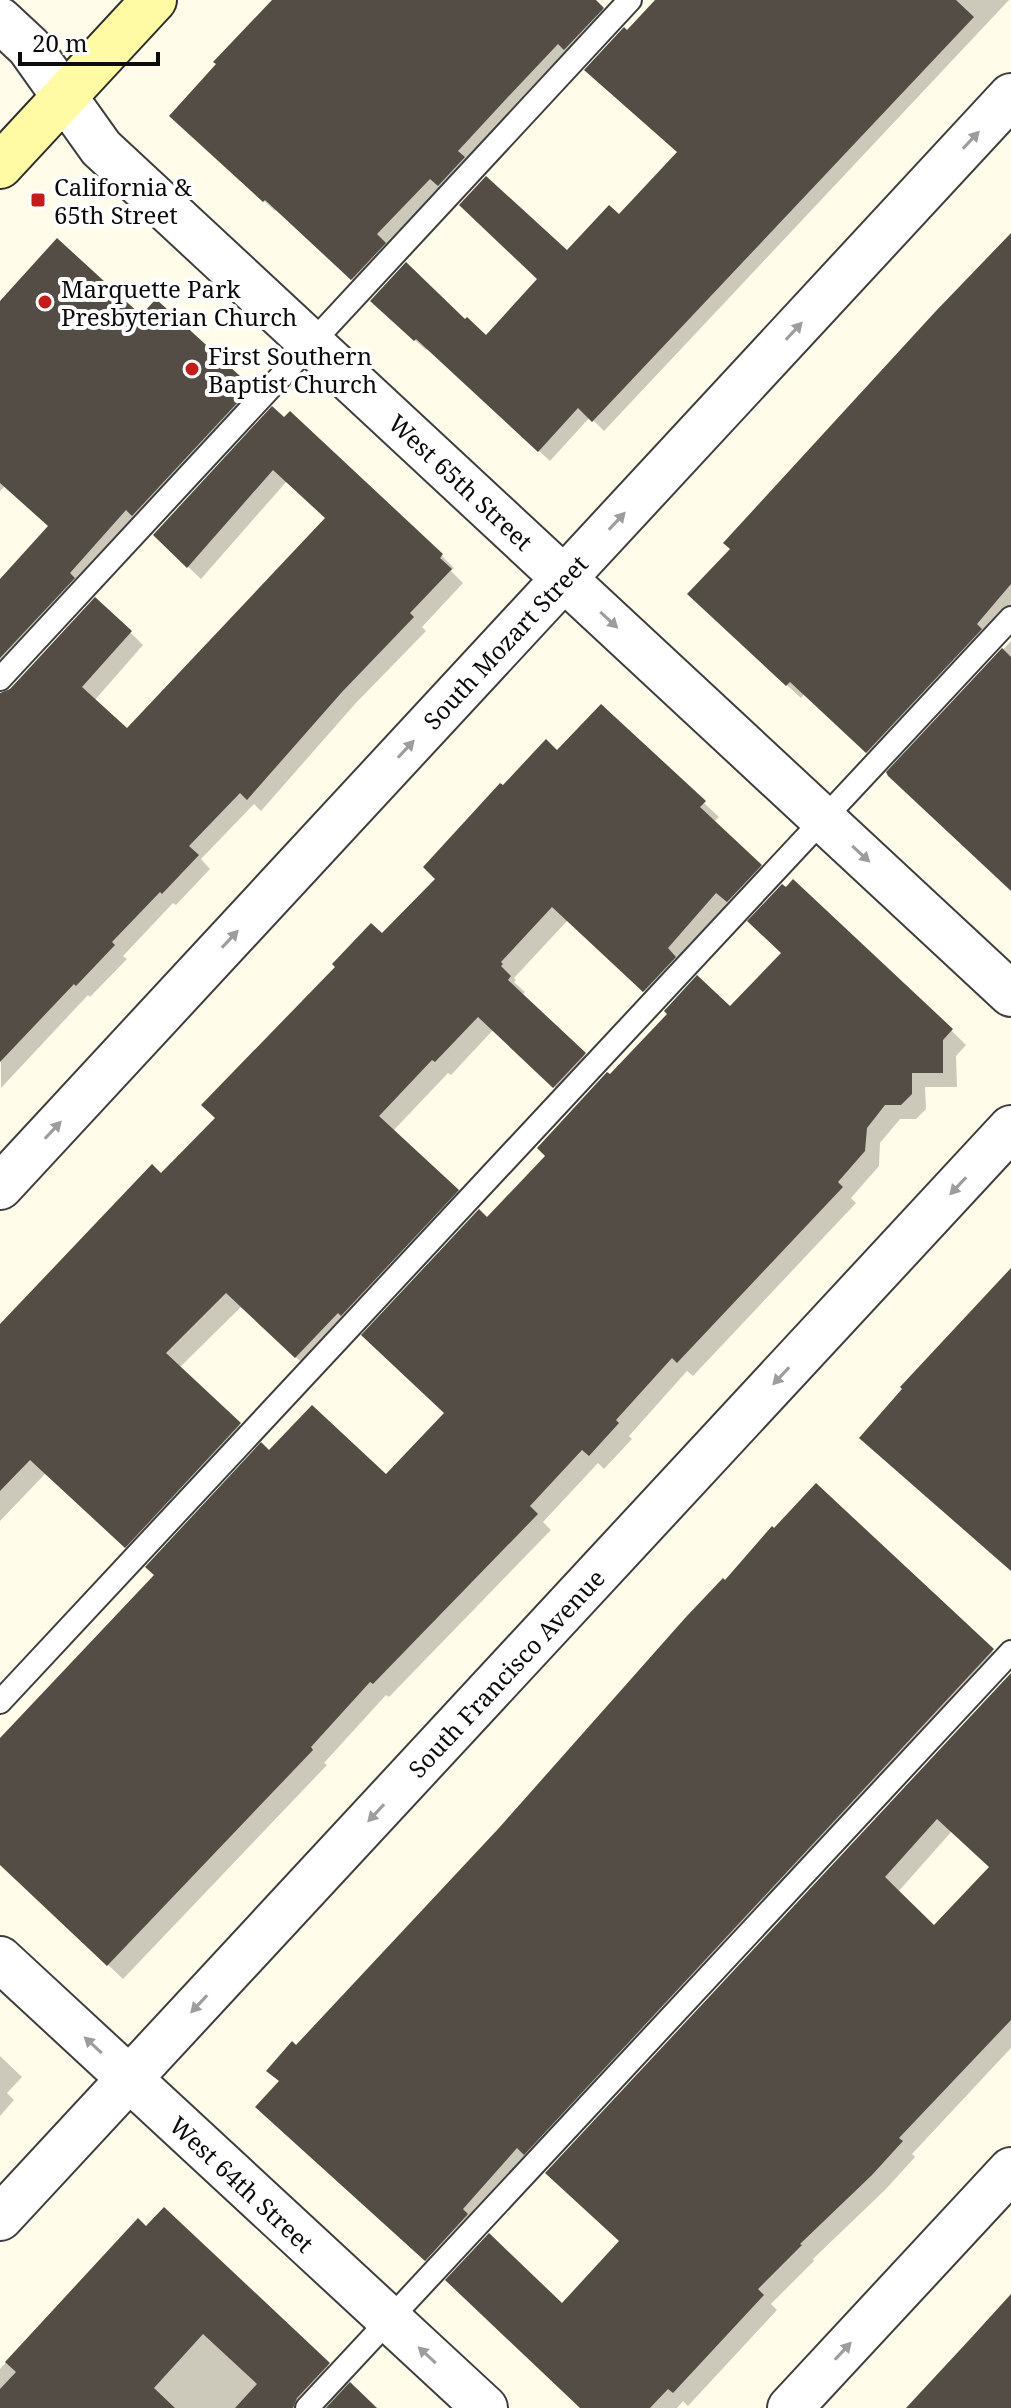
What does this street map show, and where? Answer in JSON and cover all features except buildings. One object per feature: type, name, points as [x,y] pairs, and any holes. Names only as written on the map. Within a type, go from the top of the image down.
[{"type":"street","points":[[0,166],[154,0]]},
{"type":"street","name":"West 65th Street","points":[[0,20],[29,47],[101,148],[1011,994]]},
{"type":"street","name":"South Mozart Street","points":[[0,1187],[1011,96]]},
{"type":"street","name":"South Francisco Avenue","points":[[0,2218],[1011,1128]]},
{"type":"street","name":"West 64th Street","points":[[0,1959],[485,2408]]},
{"type":"street","points":[[790,2408],[1011,2170]]},
{"type":"lane","points":[[0,679],[630,0]]},
{"type":"lane","points":[[0,1702],[1011,618]]},
{"type":"lane","points":[[307,2408],[1011,1652]]},
{"type":"place","name":"California & 65th Street","points":[[38,200]]},
{"type":"place","name":"Marquette Park Presbyterian Church","points":[[45,302]]},
{"type":"place","name":"First Southern Baptist Church","points":[[192,369]]}]
